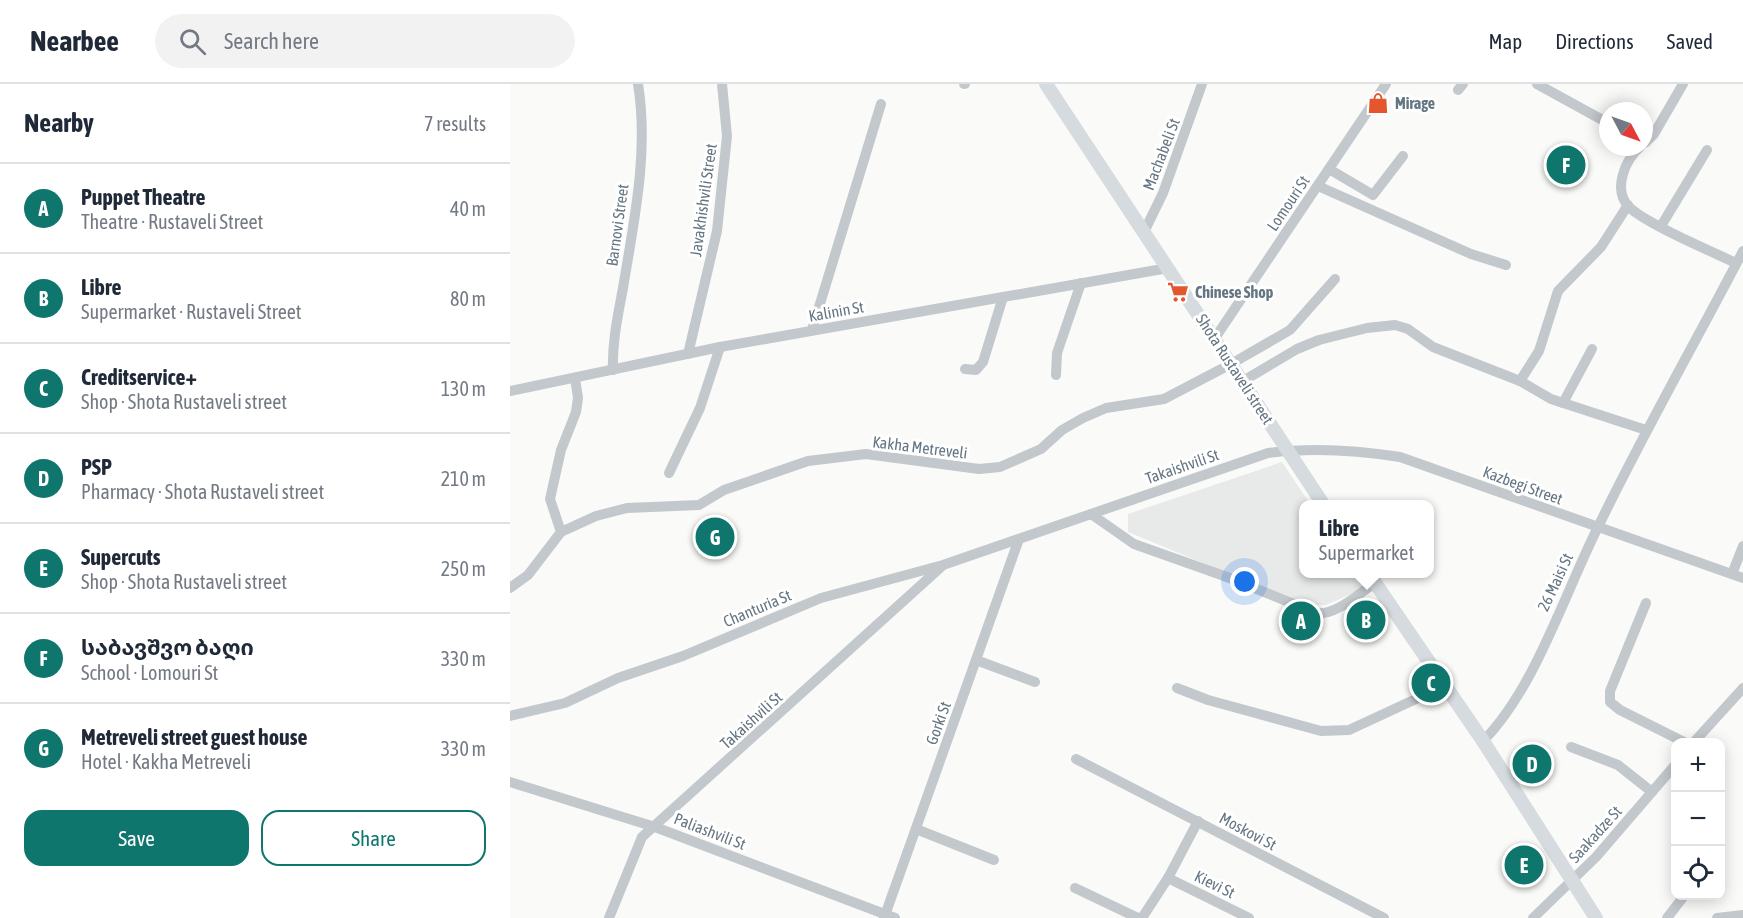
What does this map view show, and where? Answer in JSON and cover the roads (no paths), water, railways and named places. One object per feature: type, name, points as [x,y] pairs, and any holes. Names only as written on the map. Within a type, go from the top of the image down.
[{"type":"main road","name":"Shota Rustaveli street","points":[[1046,84],[1320,500]]},
{"type":"main road","points":[[1372,578],[1483,741],[1596,918]]},
{"type":"street","name":"Barnovi Street","points":[[613,370],[613,345],[638,195],[642,132],[638,84]]},
{"type":"street","name":"Javakhishvili Street","points":[[688,354],[717,231],[727,136],[722,84]]},
{"type":"street","name":"Machabeli St","points":[[1144,232],[1163,193],[1202,84]]},
{"type":"street","name":"Lomouri St","points":[[1215,338],[1386,84]]},
{"type":"street","points":[[1537,84],[1599,118]]},
{"type":"street","points":[[1653,135],[1683,84]]},
{"type":"street","points":[[812,330],[881,105]]},
{"type":"street","points":[[1661,226],[1707,150]]},
{"type":"street","points":[[1329,170],[1372,195],[1403,156]]},
{"type":"street","points":[[1633,156],[1621,183],[1628,206],[1661,226],[1736,263]]},
{"type":"street","points":[[1318,186],[1471,254],[1506,265]]},
{"type":"street","points":[[1520,381],[1539,351],[1558,291],[1601,247],[1628,206]]},
{"type":"street","name":"26 Maisi St","points":[[1483,741],[1498,725],[1526,682],[1646,430],[1743,251]]},
{"type":"street","name":"Kalinin St","points":[[510,391],[720,347],[1168,268]]},
{"type":"street","name":"Kakha Metreveli","points":[[510,588],[528,575],[561,532],[596,516],[627,508],[699,505],[724,490],[808,461],[866,454],[979,469],[1000,467],[1041,449],[1062,430],[1083,418],[1106,408],[1164,399],[1231,364],[1290,330],[1335,279]]},
{"type":"street","points":[[1056,375],[1057,353],[1081,283]]},
{"type":"street","points":[[965,369],[976,370],[983,362],[1003,297]]},
{"type":"street","points":[[1243,381],[1297,349],[1319,340],[1355,330],[1395,325],[1408,329],[1433,347],[1520,381],[1563,403],[1646,430]]},
{"type":"street","points":[[669,473],[700,408],[720,347]]},
{"type":"street","points":[[1563,403],[1592,349]]},
{"type":"street","points":[[561,532],[550,499],[561,450],[576,412],[578,399],[575,378]]},
{"type":"street","name":"Kazbegi Street","points":[[1288,450],[1351,449],[1400,457],[1743,578]]},
{"type":"street","name":"Takaishvili St","points":[[1020,539],[1268,453],[1288,450]]},
{"type":"street","points":[[1091,514],[1134,544],[1227,577],[1316,613],[1323,614],[1334,609],[1372,578]]},
{"type":"street","name":"Chanturia St","points":[[510,716],[566,703],[618,678],[683,656],[821,598],[943,565],[1020,539]]},
{"type":"street","name":"Gorki St","points":[[888,917],[916,829],[1020,539]]},
{"type":"street","points":[[1732,574],[1743,546]]},
{"type":"street","name":"Takaishvili St","points":[[609,918],[642,837],[943,565]]},
{"type":"street","points":[[1646,603],[1610,691],[1610,702],[1620,710],[1676,738]]},
{"type":"street","points":[[976,660],[1035,682]]},
{"type":"street","points":[[1177,688],[1208,700],[1321,732],[1349,729],[1444,686]]},
{"type":"street","points":[[1698,738],[1743,688]]},
{"type":"street","points":[[1571,747],[1618,765],[1652,792]]},
{"type":"street","points":[[1076,759],[1198,821]]},
{"type":"street","name":"Saakadze St","points":[[1536,917],[1573,881],[1671,771]]},
{"type":"street","name":"Paliashvili St","points":[[510,782],[655,827],[888,917]]},
{"type":"street","name":"Moskovi St","points":[[1140,918],[1168,878],[1198,821],[1384,918]]},
{"type":"street","points":[[916,829],[994,860]]},
{"type":"street","name":"Kievi St","points":[[1168,878],[1249,918]]},
{"type":"street","points":[[1075,888],[1140,918]]},
{"type":"street","points":[[1667,918],[1681,900]]},
{"type":"street","points":[[1717,918],[1743,915]]},
{"type":"place","name":"Mirage","points":[[1378,103]]},
{"type":"place","name":"საბავშვო ბაღი","points":[[1566,165]]},
{"type":"place","name":"Chinese Shop","points":[[1178,292]]},
{"type":"place","name":"Metreveli street guest house","points":[[715,537]]},
{"type":"place","name":"Libre","points":[[1366,620]]},
{"type":"place","name":"Puppet Theatre","points":[[1301,621]]},
{"type":"place","name":"Creditservice+","points":[[1431,683]]},
{"type":"place","name":"PSP","points":[[1532,764]]},
{"type":"place","name":"Supercuts","points":[[1524,865]]}]
